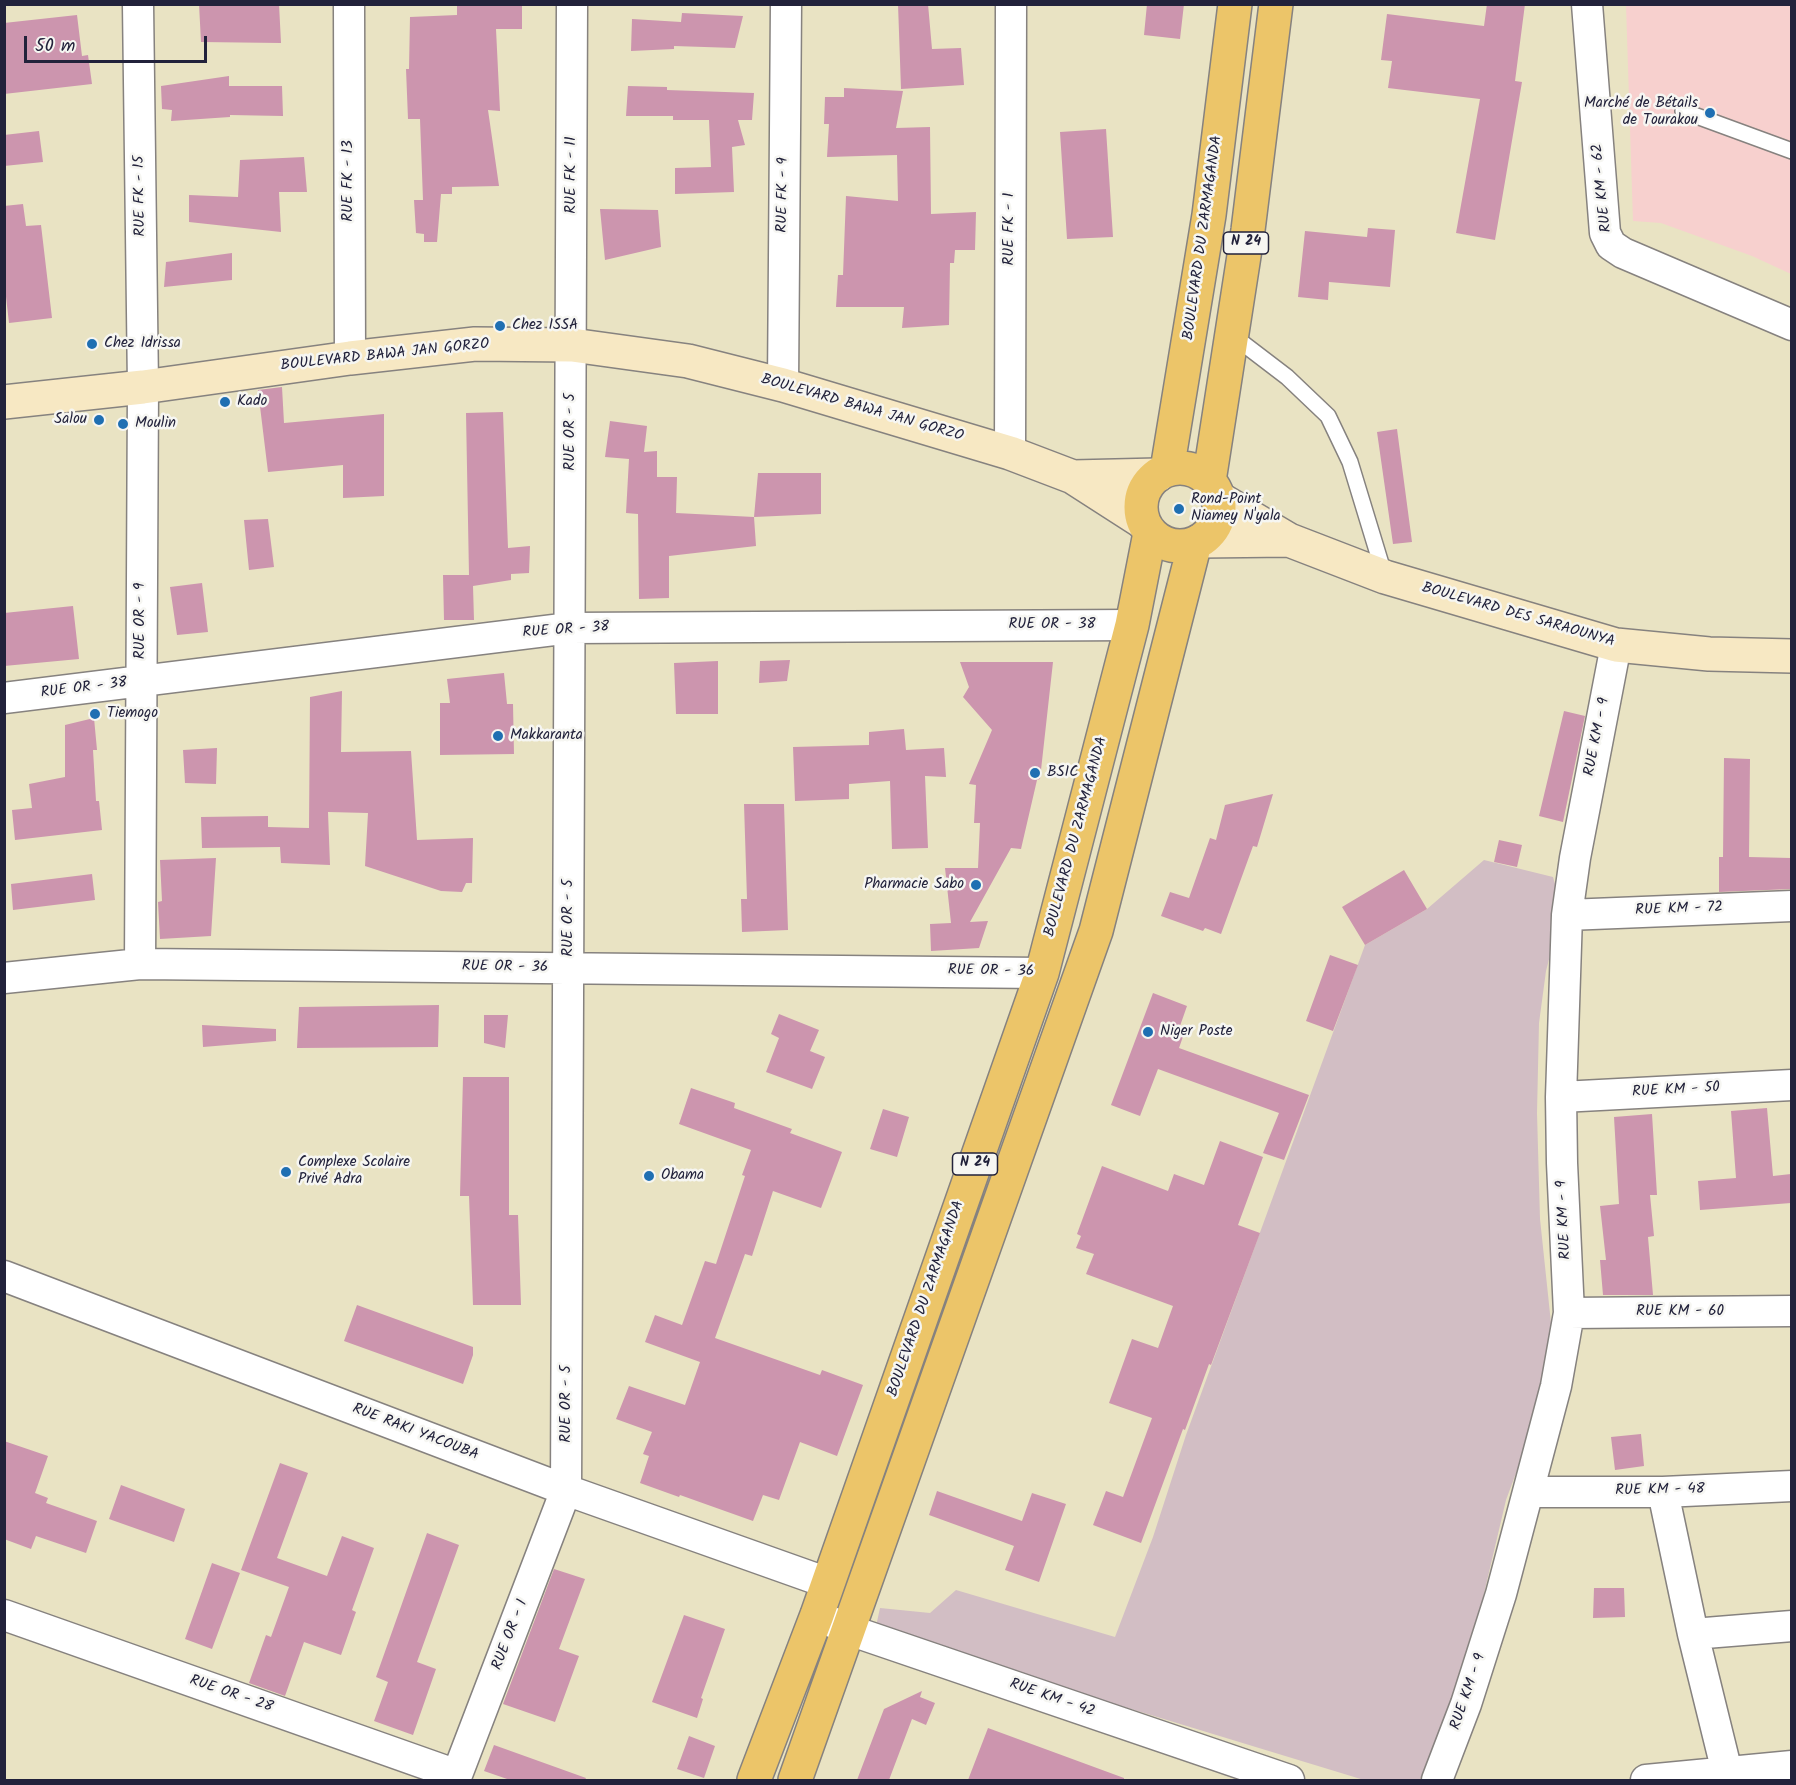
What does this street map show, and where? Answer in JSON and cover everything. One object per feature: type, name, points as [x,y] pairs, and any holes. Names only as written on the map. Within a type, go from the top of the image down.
[{"type":"main road","name":"BOULEVARD DU ZARMAGANDA","points":[[1163,472],[1209,215],[1235,4]]},
{"type":"main road","name":"N 24","points":[[1213,489],[1276,4]]},
{"type":"main road","name":"BOULEVARD BAWA JAN GORZO","points":[[4,402],[142,387],[350,358],[475,344],[572,345],[688,361],[783,385],[1010,453],[1073,477],[1147,528]]},
{"type":"main road","points":[[1178,468],[1189,470],[1200,474],[1213,489],[1218,518],[1208,535],[1198,542],[1171,546],[1160,541],[1147,528],[1141,501],[1144,491],[1163,472],[1178,468]]},
{"type":"main road","name":"BOULEVARD BAWA JAN GORZO","points":[[1073,477],[1163,472]]},
{"type":"main road","name":"BOULEVARD DES SARAOUNYA","points":[[1213,489],[1289,540],[1385,577],[1616,645],[1709,654],[1791,656]]},
{"type":"main road","name":"BOULEVARD DU ZARMAGANDA","points":[[754,1780],[817,1615],[1042,973],[1132,625],[1147,528]]},
{"type":"main road","name":"BOULEVARD DES SARAOUNYA","points":[[1198,542],[1289,540]]},
{"type":"main road","name":"N 24","points":[[795,1780],[1096,931],[1198,542]]},
{"type":"street","name":"RUE FK - 15","points":[[138,4],[142,387]]},
{"type":"street","name":"RUE FK - 13","points":[[349,4],[350,358]]},
{"type":"street","name":"RUE FK - 11","points":[[572,4],[572,345]]},
{"type":"street","name":"RUE FK - 9","points":[[783,385],[786,4]]},
{"type":"street","name":"RUE FK - 1","points":[[1010,453],[1011,4]]},
{"type":"street","name":"RUE KM - 62","points":[[1587,4],[1605,233],[1611,245],[1623,253],[1791,325]]},
{"type":"street","name":"RUE OR - 5","points":[[566,1490],[572,345]]},
{"type":"street","name":"RUE OR - 9","points":[[140,964],[142,387]]},
{"type":"street","name":"RUE OR - 38","points":[[4,698],[570,628],[1132,625]]},
{"type":"street","name":"RUE KM - 9","points":[[1437,1780],[1466,1704],[1501,1594],[1556,1386],[1569,1312],[1561,1097],[1567,915],[1575,858],[1616,645]]},
{"type":"street","name":"RUE KM - 72","points":[[1567,915],[1791,906]]},
{"type":"street","name":"RUE OR - 36","points":[[4,978],[140,964],[1042,973]]},
{"type":"street","name":"RUE KM - 50","points":[[1561,1097],[1791,1085]]},
{"type":"street","name":"RUE RAKI YACOUBA","points":[[4,1276],[566,1490],[828,1583]]},
{"type":"street","name":"RUE KM - 60","points":[[1569,1312],[1791,1311]]},
{"type":"street","name":"RUE KM - 48","points":[[1528,1492],[1663,1492],[1791,1486]]},
{"type":"street","name":"RUE OR - 1","points":[[456,1778],[566,1490]]},
{"type":"street","points":[[1663,1492],[1693,1634],[1727,1772]]},
{"type":"street","name":"RUE OR - 28","points":[[4,1615],[456,1778]]},
{"type":"street","name":"RUE KM - 42","points":[[817,1615],[849,1630],[1287,1780]]},
{"type":"street","points":[[1693,1634],[1791,1626]]},
{"type":"street","points":[[1646,1780],[1791,1766]]},
{"type":"lane","points":[[1683,111],[1791,151]]},
{"type":"lane","points":[[1232,335],[1287,377],[1328,416],[1350,462],[1385,577]]},
{"type":"shaded area","name":"Marché de Bétails de Tourakou","points":[[1626,5],[1791,5],[1791,274],[1752,256],[1661,223],[1633,221]]},
{"type":"shaded area","points":[[1484,860],[1553,877],[1564,915],[1556,932],[1546,971],[1539,1023],[1537,1113],[1540,1219],[1551,1323],[1551,1379],[1506,1500],[1466,1670],[1420,1780],[1364,1780],[875,1631],[880,1608],[930,1613],[956,1590],[1115,1637],[1153,1537],[1186,1435],[1365,945],[1427,909]]},
{"type":"building","points":[[199,4],[279,4],[281,43],[201,42]]},
{"type":"building","points":[[457,4],[522,4],[522,29],[496,29],[500,111],[488,110],[499,186],[452,187],[452,194],[441,194],[437,242],[424,242],[424,234],[416,233],[414,200],[423,200],[420,119],[408,119],[406,69],[409,69],[410,17],[457,15]]},
{"type":"building","points":[[898,4],[928,4],[932,49],[961,48],[964,85],[901,89]]},
{"type":"building","points":[[1147,4],[1184,4],[1180,39],[1144,35]]},
{"type":"building","points":[[1487,4],[1525,4],[1515,81],[1522,82],[1495,240],[1456,233],[1480,99],[1388,88],[1392,61],[1381,60],[1387,14],[1484,26]]},
{"type":"building","points":[[682,13],[743,16],[735,48],[674,46],[674,49],[631,51],[632,19],[681,22]]},
{"type":"building","points":[[77,15],[82,56],[88,55],[92,84],[4,94],[4,23]]},
{"type":"building","points":[[229,76],[229,86],[282,86],[283,116],[230,115],[230,117],[171,121],[172,110],[162,109],[161,86]]},
{"type":"building","points":[[628,86],[667,87],[667,90],[754,93],[752,120],[738,120],[745,145],[732,147],[734,192],[675,194],[675,168],[711,167],[709,120],[673,120],[673,116],[626,116]]},
{"type":"building","points":[[844,88],[903,91],[896,128],[930,127],[931,214],[976,212],[975,250],[955,250],[954,263],[950,263],[949,325],[902,328],[904,307],[836,307],[838,275],[843,275],[846,196],[898,201],[897,155],[827,157],[829,124],[824,124],[825,97],[844,97]]},
{"type":"building","points":[[1106,129],[1113,237],[1067,239],[1060,132]]},
{"type":"building","points":[[39,131],[43,162],[4,166],[4,135]]},
{"type":"building","points":[[304,157],[307,192],[279,192],[281,232],[189,222],[189,195],[238,197],[240,160]]},
{"type":"building","points":[[23,204],[26,226],[41,225],[52,318],[9,323],[4,279],[4,206]]},
{"type":"building","points":[[600,209],[658,210],[661,247],[605,260]]},
{"type":"building","points":[[1368,228],[1395,230],[1390,287],[1329,282],[1328,300],[1298,297],[1305,231],[1367,237]]},
{"type":"building","points":[[232,253],[232,280],[164,287],[166,262]]},
{"type":"building","points":[[282,387],[284,423],[384,414],[384,496],[343,498],[343,465],[268,472],[258,390]]},
{"type":"building","points":[[503,412],[508,548],[530,546],[529,573],[511,574],[511,580],[473,586],[474,620],[444,620],[443,575],[469,575],[466,413]]},
{"type":"building","points":[[610,421],[647,426],[644,452],[657,451],[657,477],[677,477],[676,513],[754,517],[756,546],[669,556],[669,598],[639,599],[638,514],[626,513],[629,459],[605,457]]},
{"type":"building","points":[[1397,429],[1412,542],[1393,544],[1377,432]]},
{"type":"building","points":[[758,473],[821,473],[821,514],[754,517]]},
{"type":"building","points":[[268,519],[274,567],[249,570],[244,520]]},
{"type":"building","points":[[202,583],[208,632],[177,635],[170,587]]},
{"type":"building","points":[[73,606],[79,659],[4,666],[4,613]]},
{"type":"building","points":[[790,660],[787,681],[759,683],[760,661]]},
{"type":"building","points":[[718,661],[718,714],[676,714],[674,663]]},
{"type":"building","points":[[960,662],[1053,662],[1040,779],[1037,780],[1021,849],[1011,848],[970,922],[988,921],[979,948],[931,951],[930,924],[951,923],[945,868],[978,868],[980,823],[974,823],[976,785],[969,784],[992,730],[963,697],[969,687]]},
{"type":"building","points":[[504,673],[507,704],[513,704],[514,754],[440,755],[440,703],[450,703],[447,679]]},
{"type":"building","points":[[342,691],[341,752],[411,751],[417,840],[473,838],[472,883],[466,883],[462,892],[441,891],[365,866],[368,813],[328,812],[330,865],[281,863],[280,847],[202,848],[201,817],[268,816],[268,827],[309,828],[310,697]]},
{"type":"building","points":[[1564,711],[1585,716],[1563,822],[1539,816]]},
{"type":"building","points":[[94,718],[97,750],[93,750],[96,801],[99,801],[102,830],[15,840],[12,810],[32,808],[29,784],[65,777],[65,725]]},
{"type":"building","points":[[904,729],[906,750],[944,748],[946,777],[925,776],[928,848],[892,849],[890,781],[849,784],[849,799],[795,801],[793,747],[869,745],[869,732]]},
{"type":"building","points":[[217,748],[216,784],[185,783],[183,750]]},
{"type":"building","points":[[1724,758],[1750,759],[1749,857],[1791,858],[1791,889],[1719,892],[1719,857],[1723,857]]},
{"type":"building","points":[[1273,794],[1257,847],[1253,846],[1221,934],[1205,928],[1203,931],[1161,916],[1170,892],[1189,898],[1210,838],[1216,840],[1225,805]]},
{"type":"building","points":[[744,804],[784,804],[788,930],[742,932],[741,899],[747,899]]},
{"type":"building","points":[[1499,840],[1522,845],[1517,867],[1494,862]]},
{"type":"building","points":[[216,858],[211,936],[160,939],[158,902],[162,901],[160,860]]},
{"type":"building","points":[[1404,870],[1427,909],[1365,945],[1342,907]]},
{"type":"building","points":[[92,874],[95,900],[13,910],[11,884]]},
{"type":"building","points":[[1330,955],[1358,965],[1333,1031],[1306,1021]]},
{"type":"building","points":[[1153,993],[1187,1006],[1180,1026],[1186,1028],[1179,1048],[1309,1095],[1284,1160],[1263,1153],[1279,1113],[1158,1069],[1140,1116],[1111,1105]]},
{"type":"building","points":[[439,1005],[438,1047],[297,1048],[299,1007]]},
{"type":"building","points":[[779,1014],[819,1030],[810,1051],[825,1057],[812,1089],[766,1072],[779,1038],[771,1034]]},
{"type":"building","points":[[484,1015],[508,1015],[505,1048],[484,1043]]},
{"type":"building","points":[[202,1025],[276,1029],[276,1041],[203,1047]]},
{"type":"building","points":[[463,1077],[509,1077],[509,1215],[518,1215],[521,1305],[473,1305],[469,1196],[460,1196]]},
{"type":"building","points":[[691,1088],[735,1103],[734,1108],[792,1129],[790,1133],[842,1152],[821,1208],[773,1191],[752,1256],[745,1254],[715,1338],[820,1375],[822,1370],[863,1385],[837,1456],[800,1442],[779,1500],[763,1495],[753,1521],[640,1483],[649,1456],[643,1454],[652,1432],[616,1419],[629,1386],[685,1405],[700,1362],[645,1342],[655,1315],[682,1325],[705,1261],[716,1264],[745,1176],[742,1175],[751,1150],[679,1124]]},
{"type":"building","points":[[1767,1108],[1773,1176],[1791,1174],[1791,1203],[1700,1210],[1698,1181],[1736,1178],[1731,1111]]},
{"type":"building","points":[[883,1109],[909,1117],[897,1157],[870,1149]]},
{"type":"building","points":[[1652,1114],[1657,1195],[1650,1195],[1654,1236],[1648,1237],[1653,1295],[1603,1295],[1600,1260],[1606,1260],[1600,1206],[1619,1204],[1614,1117]]},
{"type":"building","points":[[1220,1141],[1263,1157],[1238,1225],[1260,1233],[1141,1543],[1093,1525],[1106,1491],[1123,1497],[1152,1418],[1109,1403],[1132,1339],[1158,1348],[1173,1306],[1086,1274],[1094,1254],[1076,1248],[1081,1236],[1077,1234],[1102,1166],[1168,1191],[1174,1174],[1204,1185]]},
{"type":"building","points":[[357,1305],[473,1347],[473,1355],[463,1384],[344,1341]]},
{"type":"building","points":[[1641,1434],[1644,1466],[1615,1470],[1611,1437]]},
{"type":"building","points":[[4,1441],[48,1456],[35,1493],[48,1498],[46,1503],[97,1521],[86,1553],[36,1536],[31,1549],[4,1539]]},
{"type":"building","points":[[280,1463],[308,1473],[277,1558],[327,1576],[342,1536],[374,1548],[352,1610],[356,1612],[341,1655],[304,1642],[285,1696],[249,1683],[266,1635],[271,1637],[289,1587],[241,1570]]},
{"type":"building","points":[[121,1485],[185,1509],[174,1542],[109,1519]]},
{"type":"building","points":[[937,1491],[1022,1521],[1032,1493],[1066,1504],[1039,1582],[1005,1570],[1014,1546],[929,1515]]},
{"type":"building","points":[[427,1533],[459,1545],[417,1662],[436,1669],[413,1735],[374,1721],[388,1682],[376,1677]]},
{"type":"building","points":[[212,1563],[240,1573],[212,1649],[185,1639]]},
{"type":"building","points":[[554,1569],[585,1579],[559,1649],[579,1656],[555,1722],[503,1704]]},
{"type":"building","points":[[1594,1588],[1624,1588],[1625,1617],[1593,1618]]},
{"type":"building","points":[[684,1615],[725,1629],[701,1698],[703,1699],[697,1718],[652,1702]]},
{"type":"building","points":[[922,1691],[920,1697],[935,1703],[926,1725],[912,1719],[889,1780],[857,1780],[884,1709]]},
{"type":"building","points":[[988,1728],[1124,1778],[1124,1780],[968,1780]]},
{"type":"building","points":[[689,1736],[715,1746],[704,1778],[677,1769]]},
{"type":"building","points":[[494,1745],[586,1778],[585,1780],[510,1780],[484,1771]]},
{"type":"place","name":"Marché de Bétails de Tourakou","points":[[1710,113]]},
{"type":"place","name":"Chez ISSA","points":[[500,326]]},
{"type":"place","name":"Chez Idrissa","points":[[92,344]]},
{"type":"place","name":"Kado","points":[[225,402]]},
{"type":"place","name":"Salou","points":[[99,420]]},
{"type":"place","name":"Moulin","points":[[123,424]]},
{"type":"place","name":"Rond-Point Niamey N'yala","points":[[1179,509]]},
{"type":"place","name":"Tiemogo","points":[[95,714]]},
{"type":"place","name":"Makkaranta","points":[[498,736]]},
{"type":"place","name":"BSIC","points":[[1035,773]]},
{"type":"place","name":"Pharmacie Sabo","points":[[976,885]]},
{"type":"place","name":"Niger Poste","points":[[1148,1032]]},
{"type":"place","name":"Complexe Scolaire Privé Adra","points":[[286,1172]]},
{"type":"place","name":"Obama","points":[[649,1176]]}]
